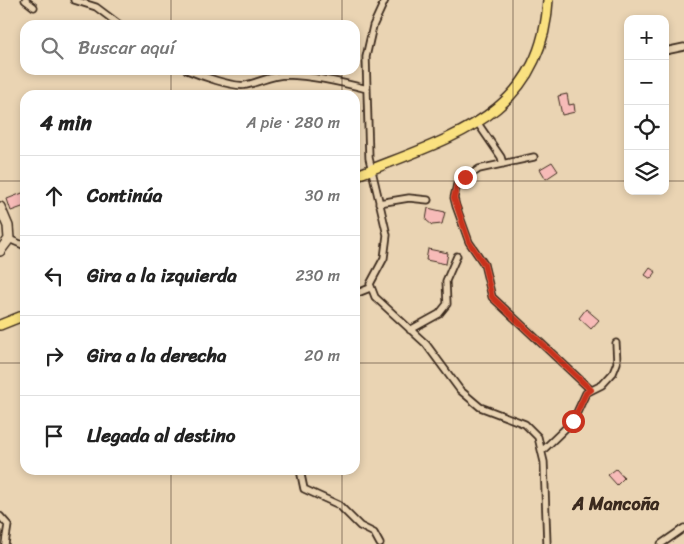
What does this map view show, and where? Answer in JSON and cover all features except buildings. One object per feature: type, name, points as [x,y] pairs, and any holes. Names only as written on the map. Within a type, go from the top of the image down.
[{"type":"main road","points":[[360,174],[477,122],[508,100],[529,74],[542,45],[548,0]]},
{"type":"main road","points":[[0,207],[8,226],[9,239],[0,251]]},
{"type":"main road","points":[[0,325],[20,317]]},
{"type":"street","points":[[25,0],[34,7]]},
{"type":"street","points":[[74,0],[96,7],[113,20]]},
{"type":"street","points":[[385,0],[373,26],[366,57],[370,170],[387,235],[384,258],[372,279],[370,288],[375,297],[437,357],[460,390],[480,407],[525,424],[538,437],[544,462],[547,544]]},
{"type":"street","points":[[669,50],[684,47]]},
{"type":"street","points":[[203,75],[244,86],[268,78],[286,75],[326,80],[367,89]]},
{"type":"street","points":[[477,122],[501,157],[503,164]]},
{"type":"street","points":[[534,157],[479,169],[457,184],[454,198],[469,242],[481,257],[492,297],[591,390]]},
{"type":"street","points":[[379,202],[409,198],[428,200]]},
{"type":"street","points":[[9,239],[20,244]]},
{"type":"street","points":[[410,330],[439,314],[447,304],[446,281],[457,256]]},
{"type":"street","points":[[360,292],[370,288]]},
{"type":"street","points":[[542,451],[573,421],[586,393],[602,385],[613,373],[617,363],[616,342]]},
{"type":"street","points":[[301,475],[304,489],[338,505],[360,526],[374,533],[380,544]]},
{"type":"street","points":[[0,516],[6,520],[8,525],[5,544]]},
{"type":"street","points":[[661,544],[684,528]]},
{"type":"district","name":"A Mancoña","points":[[616,504]]},
{"type":"route","points":[[465,177],[457,184],[454,198],[471,247],[481,257],[484,264],[492,297],[591,390],[586,393],[573,421]]}]
